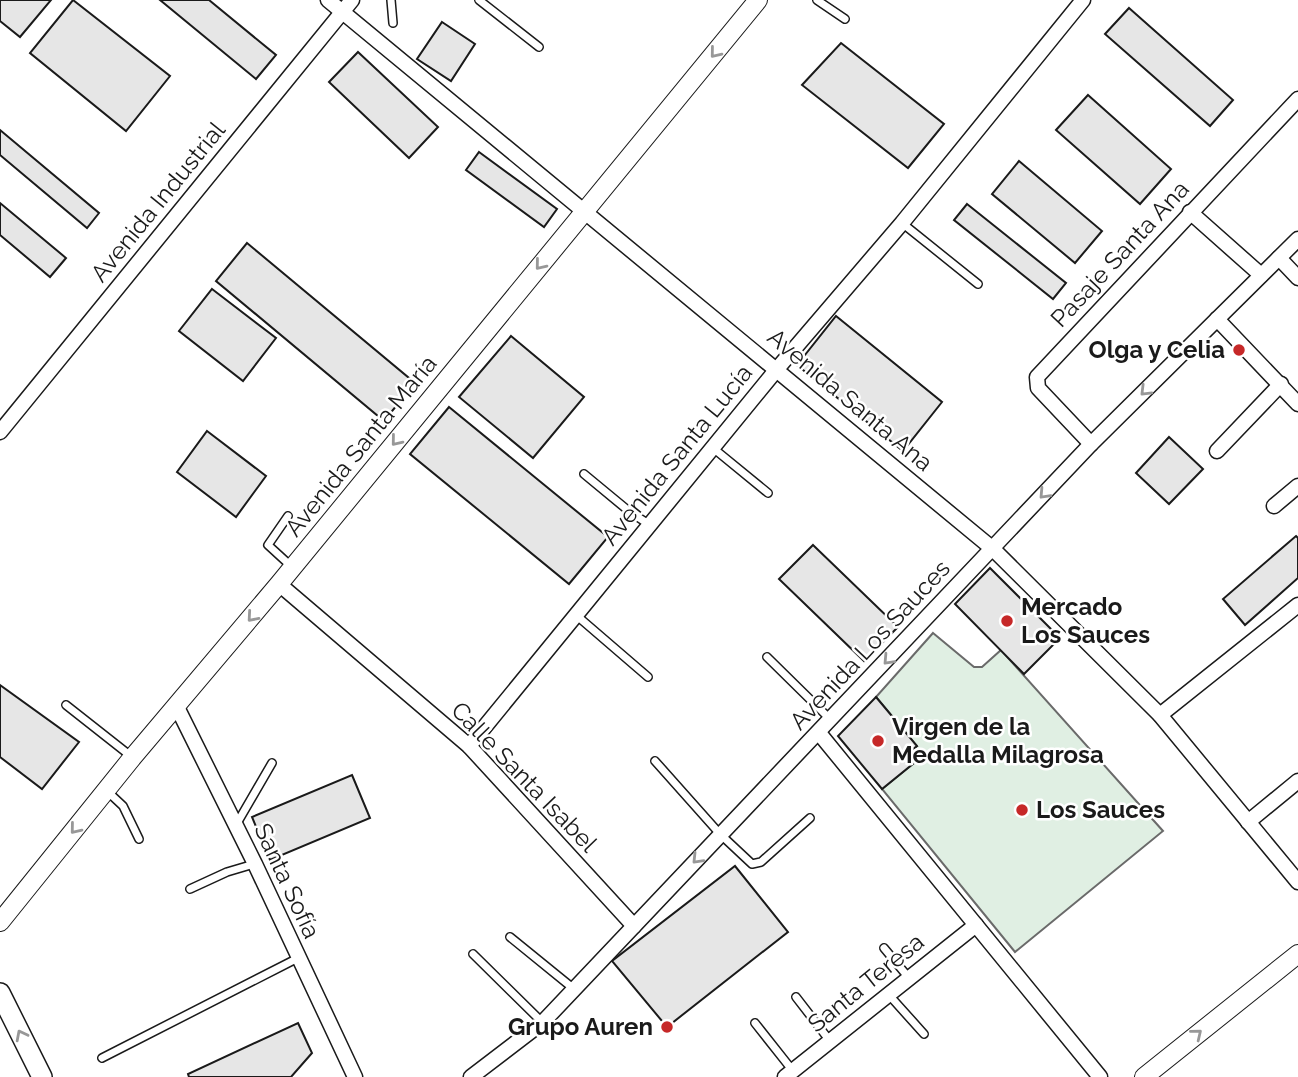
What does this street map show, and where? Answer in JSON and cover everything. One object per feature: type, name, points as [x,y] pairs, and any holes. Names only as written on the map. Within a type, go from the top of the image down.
[{"type":"main road","points":[[0,993],[42,1077]]},
{"type":"street","name":"Avenida Santa Ana","points":[[328,0],[347,6],[583,212],[993,549],[1160,715],[1298,882]]},
{"type":"street","name":"Avenida Santa María","points":[[0,922],[132,758],[279,584],[758,0]]},
{"type":"street","name":"Avenida Santa Lucía","points":[[470,746],[777,369],[902,223],[1083,0]]},
{"type":"street","name":"Avenida Industrial","points":[[0,432],[347,6]]},
{"type":"street","name":"Pasaje Santa Ana","points":[[1091,444],[1038,388],[1037,377],[1298,99]]},
{"type":"street","points":[[1190,212],[1261,275]]},
{"type":"street","name":"Avenida Los Sauces","points":[[471,1077],[543,1022],[1091,444],[1298,239]]},
{"type":"street","points":[[1279,258],[1298,278]]},
{"type":"street","points":[[1217,319],[1298,404]]},
{"type":"street","points":[[1217,451],[1281,384]]},
{"type":"street","points":[[1274,506],[1298,486]]},
{"type":"street","name":"Calle Santa Isabel","points":[[279,584],[470,746],[634,926]]},
{"type":"street","points":[[1160,715],[1298,605]]},
{"type":"street","name":"Santa Sofía","points":[[176,705],[255,864],[355,1077]]},
{"type":"street","points":[[819,733],[1100,1077]]},
{"type":"street","points":[[1248,822],[1298,781]]},
{"type":"street","name":"Santa Teresa","points":[[789,1074],[976,925]]},
{"type":"street","points":[[1144,1077],[1298,954]]},
{"type":"lane","points":[[391,0],[393,23]]},
{"type":"lane","points":[[479,0],[539,47]]},
{"type":"lane","points":[[817,0],[845,19]]},
{"type":"lane","points":[[902,223],[978,284]]},
{"type":"lane","points":[[713,448],[768,493]]},
{"type":"lane","points":[[584,474],[630,512],[650,524]]},
{"type":"lane","points":[[288,516],[268,544],[292,568]]},
{"type":"lane","points":[[576,615],[648,677]]},
{"type":"lane","points":[[767,657],[831,720]]},
{"type":"lane","points":[[66,705],[132,758]]},
{"type":"lane","points":[[655,761],[720,834],[752,864],[761,862],[810,818]]},
{"type":"lane","points":[[236,826],[272,763]]},
{"type":"lane","points":[[106,790],[123,806],[139,839]]},
{"type":"lane","points":[[190,889],[227,872],[255,864]]},
{"type":"lane","points":[[510,937],[575,989]]},
{"type":"lane","points":[[884,948],[909,978]]},
{"type":"lane","points":[[472,954],[543,1022]]},
{"type":"lane","points":[[102,1058],[298,958]]},
{"type":"lane","points":[[889,994],[924,1034]]},
{"type":"lane","points":[[796,997],[830,1041]]},
{"type":"lane","points":[[755,1023],[789,1074]]},
{"type":"green space","name":"Los Sauces","points":[[933,633],[974,667],[982,667],[1001,650],[1163,831],[1015,952],[882,789],[914,763],[908,753],[917,746],[876,697]]},
{"type":"building","points":[[0,0],[51,0],[20,37],[0,21]]},
{"type":"building","points":[[73,0],[170,76],[126,131],[30,53]]},
{"type":"building","points":[[160,0],[209,0],[276,55],[256,79]]},
{"type":"building","points":[[1129,8],[1233,100],[1210,126],[1105,34]]},
{"type":"building","points":[[442,22],[475,44],[451,81],[417,59]]},
{"type":"building","points":[[841,43],[944,124],[908,168],[802,85]]},
{"type":"building","points":[[358,52],[438,127],[409,158],[329,82]]},
{"type":"building","points":[[1088,95],[1171,169],[1140,204],[1056,130]]},
{"type":"building","points":[[0,130],[99,213],[87,228],[0,155]]},
{"type":"building","points":[[479,152],[557,209],[544,227],[466,170]]},
{"type":"building","points":[[1019,161],[1102,231],[1075,263],[992,194]]},
{"type":"building","points":[[0,203],[66,258],[50,277],[0,235]]},
{"type":"building","points":[[967,204],[1066,283],[1053,299],[954,220]]},
{"type":"building","points":[[247,243],[415,383],[384,421],[216,281]]},
{"type":"building","points":[[212,289],[276,338],[243,381],[179,331]]},
{"type":"building","points":[[836,316],[942,402],[903,451],[797,365]]},
{"type":"building","points":[[511,336],[584,397],[533,458],[459,397]]},
{"type":"building","points":[[449,407],[608,537],[569,584],[410,454]]},
{"type":"building","points":[[207,431],[266,476],[236,517],[177,472]]},
{"type":"building","points":[[1169,437],[1203,469],[1169,504],[1136,473]]},
{"type":"building","points":[[1296,536],[1298,578],[1245,625],[1223,599]]},
{"type":"building","points":[[813,545],[898,627],[864,661],[779,579]]},
{"type":"building","name":"Mercado Los Sauces","points":[[990,568],[1060,638],[1024,674],[955,604]]},
{"type":"building","points":[[0,685],[79,742],[42,789],[0,757]]},
{"type":"building","name":"Virgen de la Medalla Milagrosa","points":[[876,697],[917,746],[908,753],[914,763],[882,789],[838,736]]},
{"type":"building","points":[[352,775],[370,818],[270,860],[252,817]]},
{"type":"building","points":[[735,866],[788,932],[667,1027],[612,961]]},
{"type":"building","points":[[298,1023],[312,1053],[291,1077],[189,1077],[188,1074]]},
{"type":"place","name":"Olga y Celia","points":[[1239,350]]},
{"type":"place","name":"Mercado Los Sauces","points":[[1007,621]]},
{"type":"place","name":"Virgen de la Medalla Milagrosa","points":[[878,741]]},
{"type":"place","name":"Los Sauces","points":[[1022,810]]},
{"type":"place","name":"Grupo Auren","points":[[667,1027]]}]
